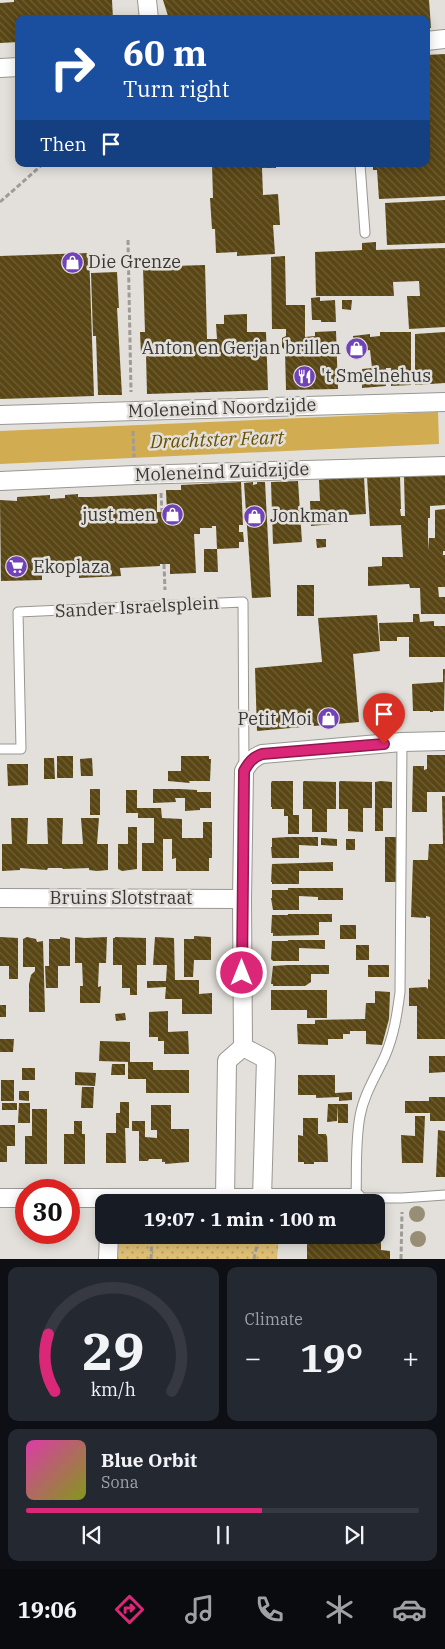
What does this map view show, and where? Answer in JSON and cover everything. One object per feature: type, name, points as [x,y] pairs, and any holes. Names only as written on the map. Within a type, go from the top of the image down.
[{"type":"street","points":[[147,0],[149,15]]},
{"type":"street","points":[[0,68],[15,67]]},
{"type":"street","name":"Moleneind Noordzijde","points":[[0,415],[445,402]]},
{"type":"street","name":"Moleneind Zuidzijde","points":[[0,481],[445,466]]},
{"type":"street","points":[[225,1194],[227,1061],[243,1047],[242,899],[244,771],[249,762],[262,754],[402,742],[445,741]]},
{"type":"street","name":"Bruins Slotstraat","points":[[0,898],[242,899]]},
{"type":"street","points":[[243,1047],[266,1059],[262,1194]]},
{"type":"street","points":[[0,1198],[15,1198]]},
{"type":"street","points":[[80,1199],[95,1199]]},
{"type":"street","points":[[108,1259],[109,1244]]},
{"type":"lane","points":[[360,167],[365,233]]},
{"type":"lane","name":"Sander Israelsplein","points":[[0,749],[21,749],[18,612],[244,602],[244,771]]},
{"type":"lane","points":[[356,1194],[360,1116],[369,1088],[396,1028],[400,992],[402,742]]},
{"type":"lane","points":[[385,1198],[445,1195]]},
{"type":"path","points":[[0,202],[40,167]]},
{"type":"path","points":[[128,240],[135,475]]},
{"type":"path","points":[[164,564],[165,606]]},
{"type":"path","points":[[401,1259],[402,1198]]},
{"type":"path","points":[[151,1259],[152,1244]]},
{"type":"path","points":[[254,1259],[257,1244]]},
{"type":"shaded area","points":[[119,1244],[278,1244],[277,1259],[118,1259]]},
{"type":"water","name":"Drachtster Feart","points":[[438,412],[439,444],[0,464],[0,431]]},
{"type":"building","points":[[14,0],[112,0],[113,15],[15,15],[15,42],[0,43],[0,3],[14,2]]},
{"type":"building","points":[[163,0],[429,0],[431,28],[430,15],[168,15]]},
{"type":"building","points":[[445,54],[445,196],[379,199],[377,170],[373,170],[373,167],[430,167],[430,55]]},
{"type":"building","points":[[212,167],[276,167],[262,168],[263,195],[278,194],[280,225],[273,225],[275,254],[237,256],[237,252],[216,253],[215,229],[212,229],[210,198],[213,198]]},
{"type":"building","points":[[445,200],[445,243],[387,245],[385,203]]},
{"type":"building","points":[[376,242],[376,250],[445,248],[445,327],[409,329],[407,296],[420,296],[419,281],[393,282],[394,296],[316,296],[315,252],[362,250],[362,243]]},
{"type":"building","points":[[89,253],[94,396],[0,399],[0,256]]},
{"type":"building","points":[[285,256],[286,305],[305,305],[305,337],[315,336],[315,332],[336,331],[338,389],[286,390],[285,350],[282,347],[282,338],[286,336],[286,329],[272,329],[271,257]]},
{"type":"building","points":[[205,265],[207,339],[217,339],[216,324],[224,324],[224,315],[247,314],[247,332],[266,332],[268,390],[147,394],[146,354],[141,354],[140,332],[145,332],[143,267]]},
{"type":"building","points":[[117,272],[122,395],[98,395],[96,336],[93,336],[91,273]]},
{"type":"building","points":[[320,297],[320,301],[335,300],[336,322],[312,320],[311,298]]},
{"type":"building","points":[[342,300],[352,300],[351,310],[342,309]]},
{"type":"building","points":[[380,332],[411,332],[411,385],[391,386],[391,368],[386,368],[386,386],[362,388],[362,369],[372,368],[370,350],[354,352],[353,336],[370,334],[370,337],[380,336]]},
{"type":"building","points":[[445,332],[445,383],[415,385],[415,334]]},
{"type":"building","points":[[445,474],[445,505],[430,506],[428,550],[429,538],[435,538],[435,510],[445,509],[445,551],[443,551],[443,555],[445,555],[445,587],[438,587],[439,597],[445,597],[445,614],[421,614],[420,588],[410,588],[409,584],[368,586],[368,567],[382,566],[382,557],[403,557],[401,525],[370,526],[367,477],[400,476],[400,509],[401,516],[405,516],[404,476]]},
{"type":"building","points":[[347,476],[347,478],[364,477],[366,514],[332,516],[333,524],[311,526],[310,501],[320,501],[319,480]]},
{"type":"building","points":[[298,481],[302,542],[273,544],[271,482]]},
{"type":"building","points":[[241,482],[243,525],[239,525],[239,532],[243,532],[244,542],[239,542],[239,548],[217,549],[216,526],[212,526],[212,528],[200,528],[200,534],[194,534],[196,573],[170,574],[170,564],[160,564],[160,566],[120,568],[121,576],[79,578],[79,570],[42,572],[42,580],[1,581],[0,500],[17,501],[17,497],[50,495],[50,499],[65,498],[65,495],[78,494],[78,497],[90,497],[157,494],[157,512],[167,512],[166,490],[181,490],[181,485]]},
{"type":"building","points":[[253,482],[253,485],[257,484],[257,482],[265,482],[271,597],[252,598],[244,483]]},
{"type":"building","points":[[316,539],[326,539],[326,547],[317,548]]},
{"type":"building","points":[[204,549],[217,549],[218,572],[204,572]]},
{"type":"building","points":[[297,585],[314,585],[314,616],[297,616]]},
{"type":"building","points":[[413,614],[419,614],[420,622],[434,621],[434,626],[445,626],[445,657],[409,657],[409,637],[397,637],[397,641],[380,641],[379,623],[413,622]]},
{"type":"building","points":[[377,615],[380,651],[353,654],[359,722],[257,731],[255,668],[322,662],[318,618]]},
{"type":"building","points":[[443,669],[445,669],[444,711],[413,711],[412,684],[443,682]]},
{"type":"building","points":[[427,755],[445,755],[445,792],[427,792],[427,812],[412,812],[413,766],[424,766],[424,770],[427,769]]},
{"type":"building","points":[[57,756],[73,756],[73,778],[57,778]]},
{"type":"building","points":[[181,756],[209,756],[209,759],[211,759],[210,781],[189,781],[190,783],[168,781],[168,771],[181,771]]},
{"type":"building","points":[[44,758],[54,758],[55,779],[44,779]]},
{"type":"building","points":[[92,758],[93,776],[81,776],[80,759]]},
{"type":"building","points":[[7,764],[28,764],[28,785],[8,786]]},
{"type":"building","points":[[272,781],[293,781],[293,815],[299,815],[299,834],[288,834],[288,816],[284,816],[284,809],[272,809]]},
{"type":"building","points":[[304,781],[336,782],[336,809],[327,809],[327,832],[312,832],[312,809],[303,809]]},
{"type":"building","points":[[340,781],[372,782],[372,808],[363,808],[363,832],[348,831],[348,809],[339,809]]},
{"type":"building","points":[[375,782],[392,782],[392,808],[383,808],[383,831],[375,831]]},
{"type":"building","points":[[90,789],[100,789],[100,815],[90,815]]},
{"type":"building","points":[[153,789],[211,792],[211,808],[185,811],[185,798],[175,798],[176,802],[153,803]]},
{"type":"building","points":[[126,790],[137,790],[137,808],[161,808],[162,818],[182,819],[182,838],[203,838],[203,822],[212,822],[212,858],[209,858],[209,871],[176,871],[176,858],[172,859],[172,839],[163,839],[163,871],[142,871],[142,843],[154,843],[154,818],[138,818],[138,813],[126,813]]},
{"type":"building","points":[[442,796],[445,796],[445,1039],[417,1039],[417,1006],[409,1006],[409,988],[426,987],[428,989],[428,979],[430,980],[430,917],[411,917],[413,860],[428,860],[429,844],[443,844]]},
{"type":"building","points":[[11,818],[28,818],[27,844],[48,844],[47,818],[63,818],[62,844],[83,844],[81,818],[99,818],[97,844],[108,844],[108,870],[97,871],[89,870],[89,868],[48,868],[47,870],[20,868],[20,870],[2,871],[2,844],[12,844]]},
{"type":"building","points":[[128,827],[137,827],[137,869],[122,871],[118,869],[118,844],[128,844]]},
{"type":"building","points":[[318,837],[318,846],[299,845],[299,858],[272,858],[272,838]]},
{"type":"building","points":[[385,837],[397,837],[397,882],[385,882]]},
{"type":"building","points":[[321,838],[337,839],[337,846],[321,845]]},
{"type":"building","points":[[346,839],[355,839],[355,850],[346,850]]},
{"type":"building","points":[[333,862],[333,871],[299,871],[299,884],[272,884],[271,882],[272,864]]},
{"type":"building","points":[[288,888],[343,888],[343,900],[318,900],[318,897],[299,896],[299,910],[273,910],[272,890],[288,890]]},
{"type":"building","points":[[332,914],[332,922],[319,922],[319,935],[273,936],[273,933],[271,933],[272,915]]},
{"type":"building","points":[[340,925],[356,925],[356,939],[340,939]]},
{"type":"building","points":[[194,936],[211,937],[211,960],[194,960],[193,977],[184,977],[184,939],[194,939]]},
{"type":"building","points":[[0,937],[18,938],[18,979],[9,979],[9,966],[0,966]]},
{"type":"building","points":[[27,937],[36,939],[37,942],[43,941],[45,1012],[29,1012],[29,984],[35,967],[23,967],[23,939]]},
{"type":"building","points":[[60,937],[70,939],[70,966],[58,966],[58,988],[46,988],[45,966],[49,966],[49,939],[60,939]]},
{"type":"building","points":[[75,937],[107,937],[106,963],[99,963],[98,987],[101,986],[100,1003],[80,1003],[80,986],[83,986],[82,963],[75,963]]},
{"type":"building","points":[[155,937],[174,938],[175,980],[199,980],[199,994],[212,993],[212,1014],[182,1014],[182,999],[165,999],[166,987],[147,988],[147,981],[166,981],[167,965],[153,965]]},
{"type":"building","points":[[113,938],[146,938],[146,965],[137,965],[137,995],[130,995],[130,988],[122,988],[122,965],[113,965]]},
{"type":"building","points":[[325,940],[325,949],[299,948],[299,961],[273,961],[271,959],[272,941]]},
{"type":"building","points":[[356,945],[369,945],[369,960],[356,960]]},
{"type":"building","points":[[329,965],[329,974],[311,974],[311,982],[305,986],[273,986],[271,984],[273,966]]},
{"type":"building","points":[[368,965],[389,965],[389,977],[368,977]]},
{"type":"building","points":[[271,990],[327,990],[327,1018],[307,1018],[307,1010],[271,1010]]},
{"type":"building","points":[[375,991],[390,992],[389,1019],[382,1045],[366,1044],[366,1031],[350,1031],[350,1034],[343,1034],[343,1039],[328,1039],[328,1045],[298,1044],[297,1024],[315,1024],[315,1020],[365,1019],[366,1003],[375,1003]]},
{"type":"building","points":[[0,1005],[6,1005],[6,1017],[0,1017]]},
{"type":"building","points":[[168,1011],[168,1032],[188,1031],[189,1054],[164,1054],[164,1041],[158,1041],[158,1037],[149,1037],[149,1012]]},
{"type":"building","points":[[125,1013],[126,1020],[116,1021],[115,1014]]},
{"type":"building","points":[[0,1039],[14,1039],[13,1052],[0,1052]]},
{"type":"building","points":[[100,1041],[130,1042],[130,1062],[99,1061]]},
{"type":"building","points":[[429,1056],[445,1056],[445,1072],[429,1073]]},
{"type":"building","points":[[128,1062],[153,1062],[153,1070],[189,1070],[189,1093],[146,1093],[146,1079],[128,1079]]},
{"type":"building","points":[[112,1064],[125,1064],[125,1075],[111,1075]]},
{"type":"building","points":[[22,1068],[35,1068],[35,1080],[22,1080]]},
{"type":"building","points":[[75,1072],[96,1073],[95,1086],[75,1085]]},
{"type":"building","points":[[298,1075],[335,1075],[335,1093],[352,1092],[352,1100],[339,1101],[339,1097],[316,1098],[316,1095],[298,1095]]},
{"type":"building","points":[[1,1080],[14,1080],[14,1101],[1,1101]]},
{"type":"building","points":[[82,1087],[94,1087],[93,1108],[81,1108]]},
{"type":"building","points":[[19,1091],[29,1091],[29,1101],[19,1100]]},
{"type":"building","points":[[429,1097],[445,1097],[445,1121],[430,1121],[430,1113],[405,1113],[405,1101],[429,1101]]},
{"type":"building","points":[[120,1102],[129,1102],[129,1128],[125,1128],[126,1163],[106,1163],[106,1133],[116,1133],[116,1113],[120,1113]]},
{"type":"building","points":[[2,1103],[17,1103],[17,1110],[2,1110]]},
{"type":"building","points":[[19,1103],[30,1103],[30,1123],[18,1123]]},
{"type":"building","points":[[328,1104],[338,1104],[337,1121],[327,1122]]},
{"type":"building","points":[[338,1104],[348,1104],[348,1123],[338,1123]]},
{"type":"building","points":[[151,1105],[171,1105],[171,1129],[189,1129],[189,1162],[165,1164],[165,1162],[162,1162],[162,1159],[139,1161],[139,1131],[132,1131],[132,1121],[145,1121],[145,1137],[157,1138],[157,1130],[151,1130]]},
{"type":"building","points":[[32,1109],[47,1109],[47,1164],[25,1164],[25,1136],[32,1136]]},
{"type":"building","points":[[415,1116],[425,1116],[423,1163],[402,1163],[401,1135],[415,1136]]},
{"type":"building","points":[[303,1118],[318,1118],[318,1134],[327,1135],[328,1162],[304,1164],[304,1162],[298,1162],[298,1135],[303,1136]]},
{"type":"building","points":[[74,1121],[82,1121],[82,1134],[85,1134],[85,1164],[64,1164],[64,1134],[74,1134]]},
{"type":"building","points":[[0,1125],[15,1125],[15,1146],[7,1146],[7,1162],[0,1162]]},
{"type":"building","points":[[438,1130],[445,1131],[445,1177],[436,1177]]},
{"type":"building","points":[[307,1244],[381,1244],[381,1250],[390,1251],[390,1259],[307,1259]]},
{"type":"place","name":"Die Grenze","points":[[72,262]]},
{"type":"place","name":"Anton en Gerjan brillen","points":[[357,348]]},
{"type":"place","name":"'t Smelnehus","points":[[305,376]]},
{"type":"place","name":"just men","points":[[172,515]]},
{"type":"place","name":"Jonkman","points":[[254,516]]},
{"type":"place","name":"Ekoplaza","points":[[17,567]]},
{"type":"place","name":"Petit Moi","points":[[328,719]]},
{"type":"route","points":[[242,973],[244,771],[249,762],[262,754],[384,744]]}]
